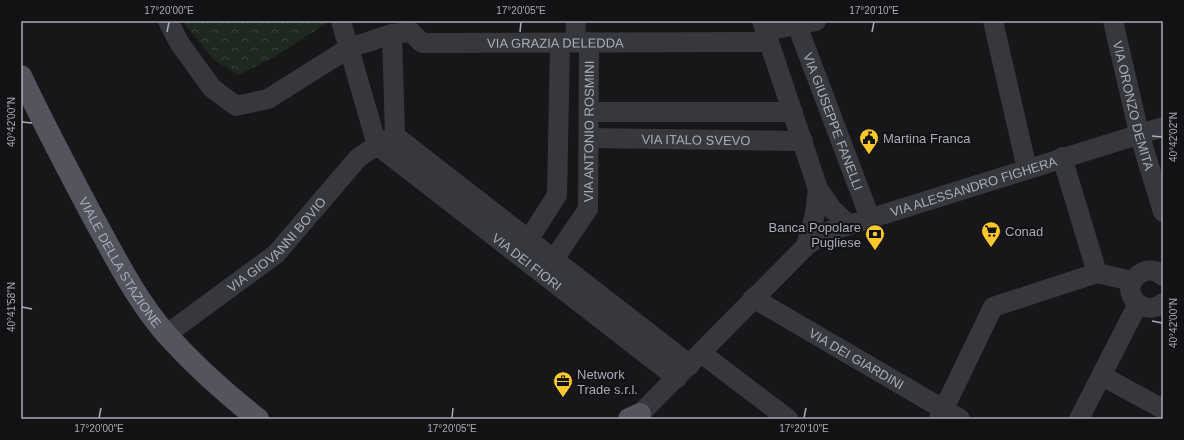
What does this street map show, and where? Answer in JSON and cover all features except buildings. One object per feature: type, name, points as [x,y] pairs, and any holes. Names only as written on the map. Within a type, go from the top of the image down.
[{"type":"main road","name":"VIALE DELLA STAZIONE","points":[[21,76],[47,131],[116,258],[139,296],[167,334],[221,390],[258,419]]},
{"type":"street","points":[[168,21],[180,44],[212,88],[236,106],[268,99],[349,48],[406,29],[395,136],[377,145],[349,48],[341,21]]},
{"type":"street","name":"VIA ANTONIO ROSMINI","points":[[529,240],[557,195],[575,43],[576,21]]},
{"type":"street","name":"VIA GRAZIA DELEDDA","points":[[406,29],[422,42],[575,43],[766,31],[816,21]]},
{"type":"street","points":[[993,21],[1027,169]]},
{"type":"street","name":"VIA ORONZO DEMITA","points":[[1113,21],[1139,133],[1163,212]]},
{"type":"street","name":"VIA GIUSEPPE FANELLI","points":[[797,25],[870,218]]},
{"type":"street","points":[[766,31],[818,189],[832,209],[848,224]]},
{"type":"street","name":"VIA ANTONIO ROSMINI","points":[[554,259],[588,208],[589,112],[575,43]]},
{"type":"street","name":"VIA ITALO SVEVO","points":[[589,112],[793,112]]},
{"type":"street","name":"VIA ALESSANDRO FIGHERA","points":[[636,417],[806,246],[827,232],[848,224],[1062,157],[1163,127]]},
{"type":"street","name":"VIA DEI FIORI","points":[[395,136],[689,365]]},
{"type":"street","name":"VIA ITALO SVEVO","points":[[589,138],[803,141]]},
{"type":"street","name":"VIA DEI FIORI","points":[[377,145],[689,365]]},
{"type":"street","name":"VIA GIOVANNI BOVIO","points":[[167,334],[276,254],[358,158],[377,145]]},
{"type":"street","points":[[1062,157],[1097,273]]},
{"type":"street","points":[[806,246],[815,214],[818,189]]},
{"type":"street","points":[[1162,272],[1154,270],[1141,272],[1132,281],[1131,292],[1138,304],[1149,308],[1155,307],[1163,302]]},
{"type":"street","points":[[947,416],[993,307],[1097,273],[1132,281]]},
{"type":"street","name":"VIA DEI GIARDINI","points":[[753,298],[947,416]]},
{"type":"street","points":[[1079,419],[1138,304]]},
{"type":"street","points":[[689,365],[788,419]]},
{"type":"street","points":[[1102,376],[1163,409]]},
{"type":"green space","points":[[182,21],[330,21],[276,56],[238,75],[213,59]]},
{"type":"place","name":"Martina Franca","points":[[869,155]]},
{"type":"place","name":"Conad","points":[[991,248]]},
{"type":"place","name":"Banca Popolare Pugliese","points":[[875,251]]},
{"type":"place","name":"Network Trade s.r.l.","points":[[563,398]]}]
